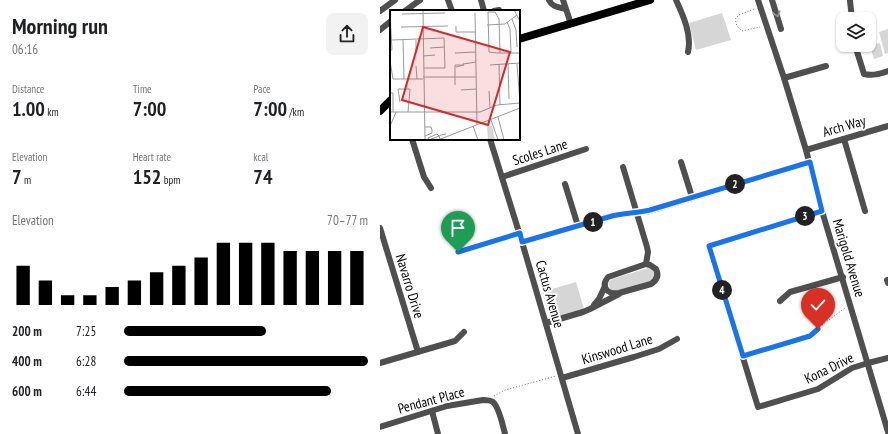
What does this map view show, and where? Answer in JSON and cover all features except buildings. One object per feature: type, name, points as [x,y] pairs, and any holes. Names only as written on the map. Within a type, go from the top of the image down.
[{"type":"main road","points":[[520,39],[650,0]]},
{"type":"main road","points":[[380,111],[390,101]]},
{"type":"street","points":[[380,11],[395,0]]},
{"type":"street","points":[[406,10],[420,0]]},
{"type":"street","points":[[448,0],[452,10]]},
{"type":"street","points":[[481,0],[484,10]]},
{"type":"street","points":[[549,0],[557,7],[565,9]]},
{"type":"street","points":[[563,0],[570,24]]},
{"type":"street","points":[[676,0],[685,23],[689,39],[688,52]]},
{"type":"street","name":"Marigold Avenue","points":[[758,0],[810,162],[822,211],[843,277],[888,432]]},
{"type":"street","points":[[772,0],[781,29]]},
{"type":"street","points":[[849,0],[851,12]]},
{"type":"street","points":[[380,30],[390,22]]},
{"type":"street","points":[[857,52],[864,74],[875,75],[888,71]]},
{"type":"street","points":[[784,78],[826,66]]},
{"type":"street","name":"Arch Way","points":[[806,150],[888,126]]},
{"type":"street","points":[[844,139],[865,211]]},
{"type":"street","points":[[412,140],[424,177],[431,188]]},
{"type":"street","name":"Cactus Avenue","points":[[490,140],[520,233],[578,434]]},
{"type":"street","name":"Scoles Lane","points":[[502,177],[586,149]]},
{"type":"street","points":[[682,162],[692,197]]},
{"type":"street","points":[[522,242],[617,215],[650,210],[810,162]]},
{"type":"street","points":[[623,167],[648,252],[646,264]]},
{"type":"street","points":[[565,184],[578,226]]},
{"type":"street","points":[[818,329],[810,336],[743,356],[709,246],[822,211]]},
{"type":"street","name":"Navarro Drive","points":[[380,228],[418,352]]},
{"type":"street","points":[[458,252],[520,233]]},
{"type":"street","points":[[590,309],[599,299],[608,277],[646,264],[656,269],[657,275],[654,282],[651,284],[614,294],[610,293],[605,286]]},
{"type":"street","points":[[780,301],[790,292],[843,277]]},
{"type":"street","points":[[546,323],[583,312],[619,293]]},
{"type":"street","points":[[380,363],[454,340],[464,332]]},
{"type":"street","name":"Kinswood Lane","points":[[562,376],[634,358],[659,349],[677,339]]},
{"type":"street","name":"Kona Drive","points":[[743,356],[758,407],[818,389],[852,368],[888,358]]},
{"type":"street","points":[[489,400],[496,406],[505,434]]},
{"type":"street","name":"Pendant Place","points":[[380,427],[458,404],[489,400]]},
{"type":"street","points":[[432,411],[438,434]]},
{"type":"path","points":[[760,7],[739,15],[735,19],[737,26],[742,31],[766,25]]},
{"type":"path","points":[[818,329],[850,304]]},
{"type":"path","points":[[489,400],[505,390],[562,376]]},
{"type":"shaded area","points":[[722,13],[731,40],[696,50],[689,23]]},
{"type":"shaded area","points":[[888,29],[888,53],[885,54],[879,32]]},
{"type":"shaded area","points":[[880,43],[883,56],[874,59],[872,52],[876,52],[876,44]]},
{"type":"shaded area","points":[[648,268],[654,270],[655,276],[651,281],[617,291],[613,291],[610,287],[609,282],[612,279]]},
{"type":"shaded area","points":[[576,282],[584,309],[551,320],[542,292]]},
{"type":"route","points":[[458,252],[520,233],[522,242],[612,216],[650,210],[810,162],[822,211],[709,246],[743,356],[810,336],[818,329]]}]
